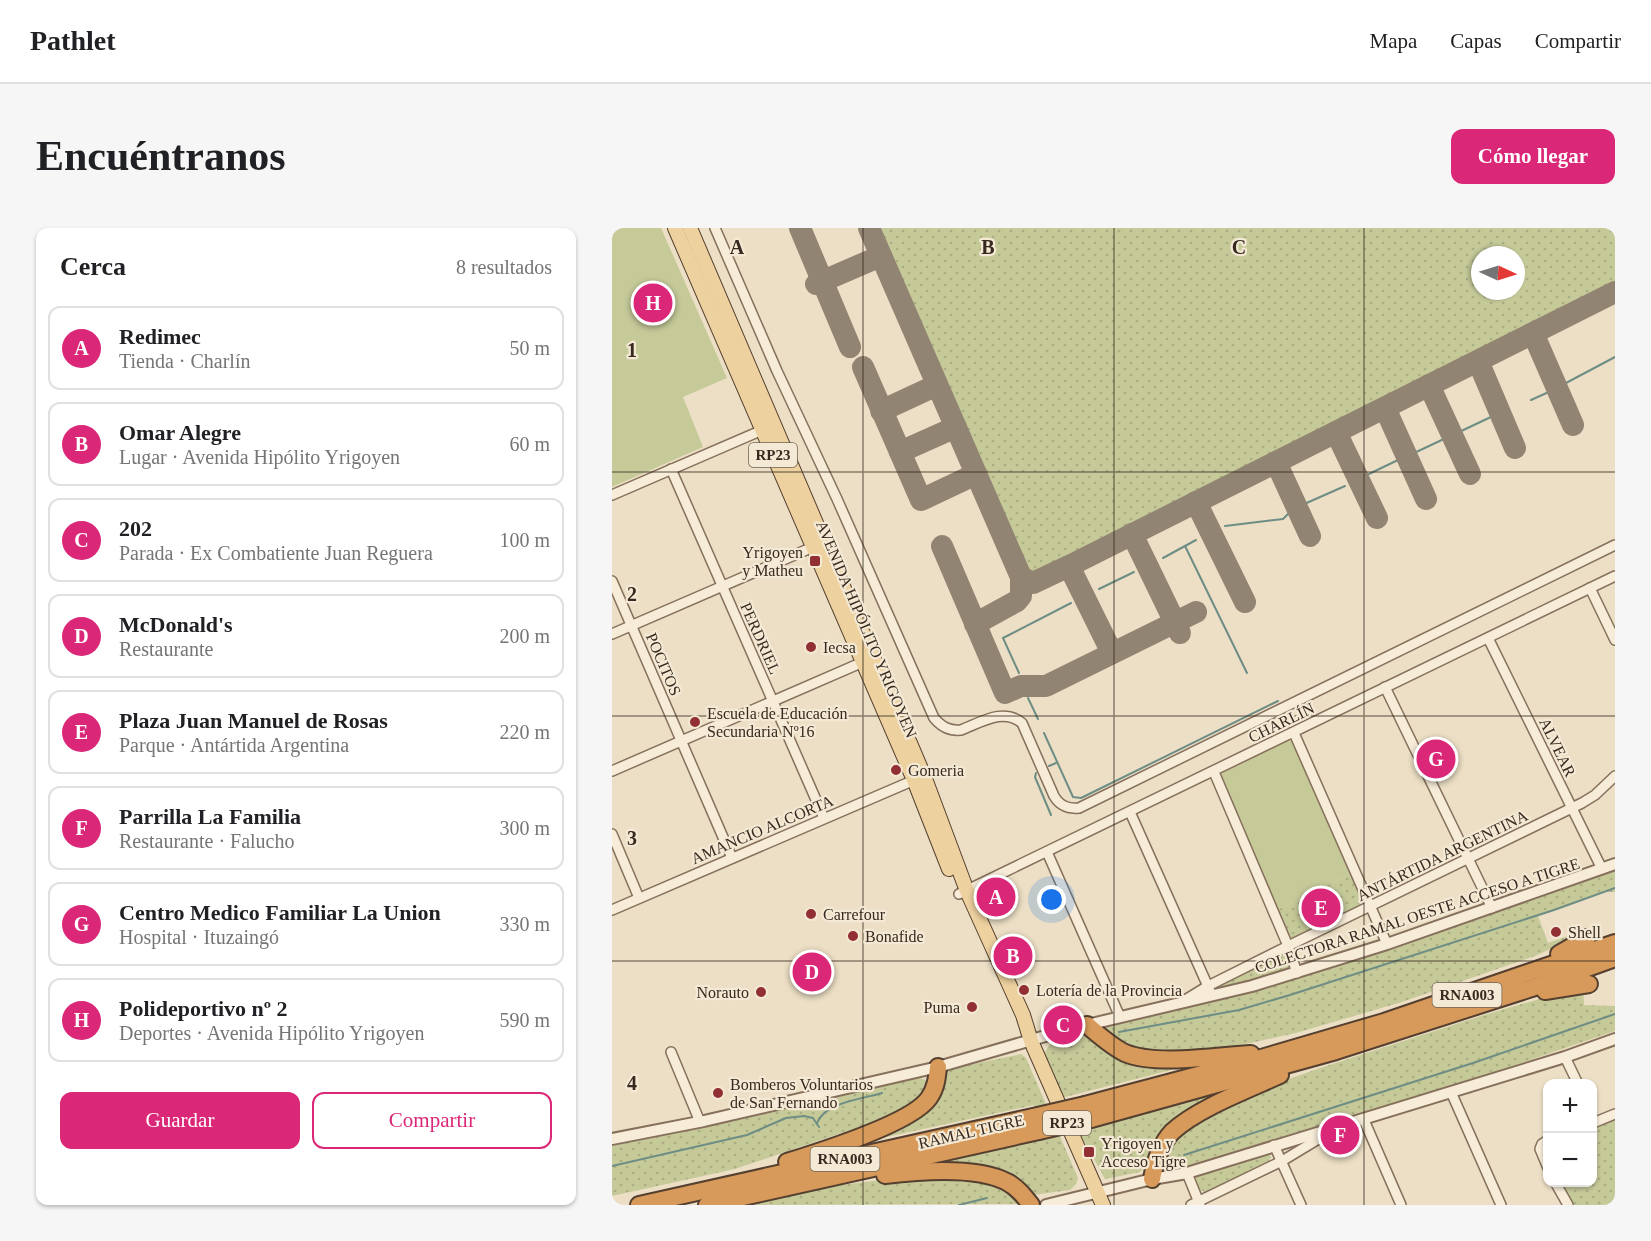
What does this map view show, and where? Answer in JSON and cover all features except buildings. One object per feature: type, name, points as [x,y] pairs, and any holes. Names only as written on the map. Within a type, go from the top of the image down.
[{"type":"highway","points":[[1508,981],[1587,938]]},
{"type":"highway","name":"RNA003","points":[[1317,1042],[1508,981],[1615,943]]},
{"type":"highway","name":"RNA003","points":[[1336,1051],[1497,999],[1615,957]]},
{"type":"highway","points":[[1497,999],[1588,984]]},
{"type":"highway","points":[[1087,1025],[1113,1047],[1148,1059],[1262,1053],[1317,1042]]},
{"type":"highway","name":"RAMAL TIGRE","points":[[1088,1112],[1317,1042]]},
{"type":"highway","points":[[1152,1179],[1160,1149],[1169,1136],[1183,1124],[1237,1094],[1336,1051]]},
{"type":"highway","name":"RAMAL TIGRE","points":[[794,1185],[1336,1051]]},
{"type":"highway","points":[[657,1201],[706,1184],[808,1155],[904,1118],[918,1110],[930,1097],[937,1079],[938,1067]]},
{"type":"highway","name":"RAMAL TIGRE","points":[[657,1201],[1036,1124]]},
{"type":"highway","points":[[794,1185],[909,1172],[954,1172],[1005,1181],[1022,1193],[1031,1205]]},
{"type":"highway","name":"RNA003","points":[[707,1205],[794,1185]]},
{"type":"highway","name":"RNA003","points":[[639,1205],[657,1201]]},
{"type":"main road","name":"AVENIDA HIPÓLITO YRIGOYEN","points":[[675,228],[768,427],[919,778],[963,892],[1023,1015],[1031,1041],[1103,1205]]},
{"type":"main road","name":"AVENIDA HIPÓLITO YRIGOYEN","points":[[690,228],[813,547],[835,581],[863,662],[919,778]]},
{"type":"street","points":[[715,228],[934,718],[943,727],[955,730],[961,730],[999,716],[1017,719],[1022,723],[1057,802],[1066,807],[1079,808],[1615,545]]},
{"type":"street","points":[[612,495],[768,427]]},
{"type":"street","name":"PERDRIEL","points":[[671,469],[824,818]]},
{"type":"street","points":[[612,634],[813,547]]},
{"type":"street","name":"CHARLÍN","points":[[963,892],[1615,576]]},
{"type":"street","name":"POCITOS","points":[[612,581],[732,858]]},
{"type":"street","points":[[1590,588],[1615,640]]},
{"type":"street","name":"ALVEAR","points":[[1488,638],[1602,869]]},
{"type":"street","points":[[612,771],[863,662]]},
{"type":"street","points":[[1385,687],[1492,908]]},
{"type":"street","points":[[1294,733],[1387,944]]},
{"type":"street","points":[[1214,772],[1288,946],[1297,973]]},
{"type":"street","name":"ANTÁRTIDA ARGENTINA","points":[[1210,991],[1288,946],[1572,808],[1595,795],[1615,776]]},
{"type":"street","name":"AMANCIO ALCORTA","points":[[612,910],[919,778]]},
{"type":"street","points":[[1130,812],[1210,991]]},
{"type":"street","points":[[612,834],[639,898]]},
{"type":"street","points":[[1047,852],[1120,1017]]},
{"type":"street","name":"COLECTORA RAMAL OESTE ACCESO A TIGRE","points":[[612,1139],[700,1122],[938,1067],[1087,1025],[1180,1003],[1210,991],[1297,973],[1615,864]]},
{"type":"street","points":[[1046,1205],[1152,1179],[1187,1173],[1274,1145],[1364,1120],[1615,1039]]},
{"type":"street","points":[[671,1052],[700,1122]]},
{"type":"street","points":[[1565,1057],[1576,1079]]},
{"type":"street","points":[[1451,1092],[1501,1205]]},
{"type":"street","points":[[1597,1118],[1615,1114]]},
{"type":"street","points":[[1364,1120],[1401,1205]]},
{"type":"street","points":[[1187,1173],[1196,1204],[1282,1161],[1337,1128]]},
{"type":"street","points":[[1274,1145],[1301,1205]]},
{"type":"street","points":[[1558,1187],[1568,1205]]},
{"type":"green space","points":[[612,228],[661,228],[727,378],[683,397],[703,447],[612,487]]},
{"type":"green space","points":[[879,228],[1615,228],[1615,283],[1033,572],[1025,567]]},
{"type":"green space","points":[[1288,740],[1293,742],[1352,873],[1277,910],[1220,774]]},
{"type":"green space","points":[[1615,869],[1615,892],[1604,892],[1538,916],[1548,943],[1574,934],[1581,935],[1535,956],[1402,1002],[1296,1033],[1232,1047],[1185,1054],[1139,1052],[1105,1034],[1107,1027],[1112,1023],[1543,895]]},
{"type":"green space","points":[[1352,873],[1365,905],[1289,941],[1277,910]]},
{"type":"green space","points":[[1281,955],[1286,957],[1289,969],[1285,973],[1220,987],[1222,984]]},
{"type":"green space","points":[[1583,988],[1584,1005],[1615,1006],[1615,1031],[1419,1098],[1186,1166],[1172,1169],[1161,1168],[1162,1151],[1187,1125],[1281,1082],[1484,1015]]},
{"type":"green space","points":[[1083,1034],[1094,1036],[1106,1047],[1199,1063],[1061,1098],[1044,1054],[1052,1041]]},
{"type":"green space","points":[[1021,1054],[1026,1058],[1078,1178],[1070,1190],[1033,1195],[929,1165],[1046,1137],[1034,1105],[822,1151],[906,1119],[949,1069]]},
{"type":"green space","points":[[919,1078],[926,1080],[930,1085],[915,1105],[889,1117],[735,1169],[612,1196],[612,1142]]},
{"type":"green space","points":[[1230,1090],[1204,1107],[1140,1172],[1105,1179],[1078,1130]]},
{"type":"green space","points":[[1615,1118],[1615,1205],[1573,1205],[1562,1187],[1597,1187],[1597,1125]]},
{"type":"green space","points":[[1267,1151],[1271,1157],[1269,1161],[1205,1192],[1200,1190],[1196,1175]]},
{"type":"green space","points":[[986,1178],[1018,1196],[1017,1204],[743,1205],[826,1187],[880,1180]]},
{"type":"waterway","points":[[1566,383],[1615,357]]},
{"type":"waterway","points":[[1531,400],[1551,391]]},
{"type":"waterway","points":[[1457,433],[1493,416]]},
{"type":"waterway","points":[[1412,454],[1446,438]]},
{"type":"waterway","points":[[1369,474],[1400,459]]},
{"type":"waterway","points":[[1302,505],[1345,486]]},
{"type":"waterway","points":[[1225,526],[1283,519],[1291,511]]},
{"type":"waterway","points":[[1163,558],[1196,540]]},
{"type":"waterway","points":[[1185,546],[1247,673]]},
{"type":"waterway","points":[[1099,589],[1134,572]]},
{"type":"waterway","points":[[1019,673],[1003,638],[1071,603]]},
{"type":"waterway","points":[[1028,698],[1038,719]]},
{"type":"waterway","points":[[1044,733],[1073,797],[1081,798],[1278,701]]},
{"type":"waterway","points":[[1049,766],[1056,763]]},
{"type":"waterway","points":[[1036,773],[1035,777],[1051,815]]},
{"type":"waterway","points":[[1119,1032],[1239,1010],[1554,910],[1615,888]]},
{"type":"waterway","points":[[1184,1155],[1473,1063],[1615,1014]]},
{"type":"waterway","points":[[817,1123],[821,1116],[836,1106],[882,1093]]},
{"type":"waterway","points":[[612,1166],[747,1135],[786,1118],[804,1116],[813,1118],[819,1127]]},
{"type":"waterway","points":[[959,1205],[987,1198]]},
{"type":"taxiway","points":[[800,228],[850,347]]},
{"type":"taxiway","points":[[869,228],[1021,577],[1021,596],[1017,601],[975,624]]},
{"type":"taxiway","points":[[816,284],[881,256]]},
{"type":"taxiway","points":[[1021,577],[1033,583],[1069,566],[1615,292]]},
{"type":"taxiway","points":[[1533,333],[1573,425]]},
{"type":"taxiway","points":[[1478,361],[1515,448]]},
{"type":"taxiway","points":[[863,367],[921,500],[976,474]]},
{"type":"taxiway","points":[[881,411],[937,385]]},
{"type":"taxiway","points":[[1429,385],[1470,474]]},
{"type":"taxiway","points":[[1385,408],[1426,499]]},
{"type":"taxiway","points":[[900,452],[956,427]]},
{"type":"taxiway","points":[[1336,432],[1377,518]]},
{"type":"taxiway","points":[[1276,462],[1310,536]]},
{"type":"taxiway","points":[[1196,502],[1245,602]]},
{"type":"taxiway","points":[[1132,534],[1180,633]]},
{"type":"taxiway","points":[[942,546],[1005,693],[1021,686],[1046,686],[1196,612]]},
{"type":"taxiway","points":[[1069,566],[1112,653]]},
{"type":"place","name":"Polideportivo nº 2","points":[[653,303]]},
{"type":"place","name":"Yrigoyen y Matheu","points":[[815,561]]},
{"type":"place","name":"Iecsa","points":[[811,647]]},
{"type":"place","name":"Escuela de Educación Secundaria Nº16","points":[[695,722]]},
{"type":"place","name":"Centro Medico Familiar La Union","points":[[1436,759]]},
{"type":"place","name":"Gomeria","points":[[896,770]]},
{"type":"place","name":"Redimec","points":[[996,897]]},
{"type":"place","name":"Plaza Juan Manuel de Rosas","points":[[1321,908]]},
{"type":"place","name":"Carrefour","points":[[811,914]]},
{"type":"place","name":"Shell","points":[[1556,932]]},
{"type":"place","name":"Bonafide","points":[[853,936]]},
{"type":"place","name":"Omar Alegre","points":[[1013,956]]},
{"type":"place","name":"McDonald's","points":[[812,972]]},
{"type":"place","name":"Lotería de la Provincia","points":[[1024,990]]},
{"type":"place","name":"Norauto","points":[[761,992]]},
{"type":"place","name":"Puma","points":[[972,1007]]},
{"type":"place","name":"202","points":[[1063,1025]]},
{"type":"place","name":"Bomberos Voluntarios de San Fernando","points":[[718,1093]]},
{"type":"place","name":"Parrilla La Familia","points":[[1340,1135]]},
{"type":"place","name":"Yrigoyen y Acceso Tigre","points":[[1089,1152]]}]
